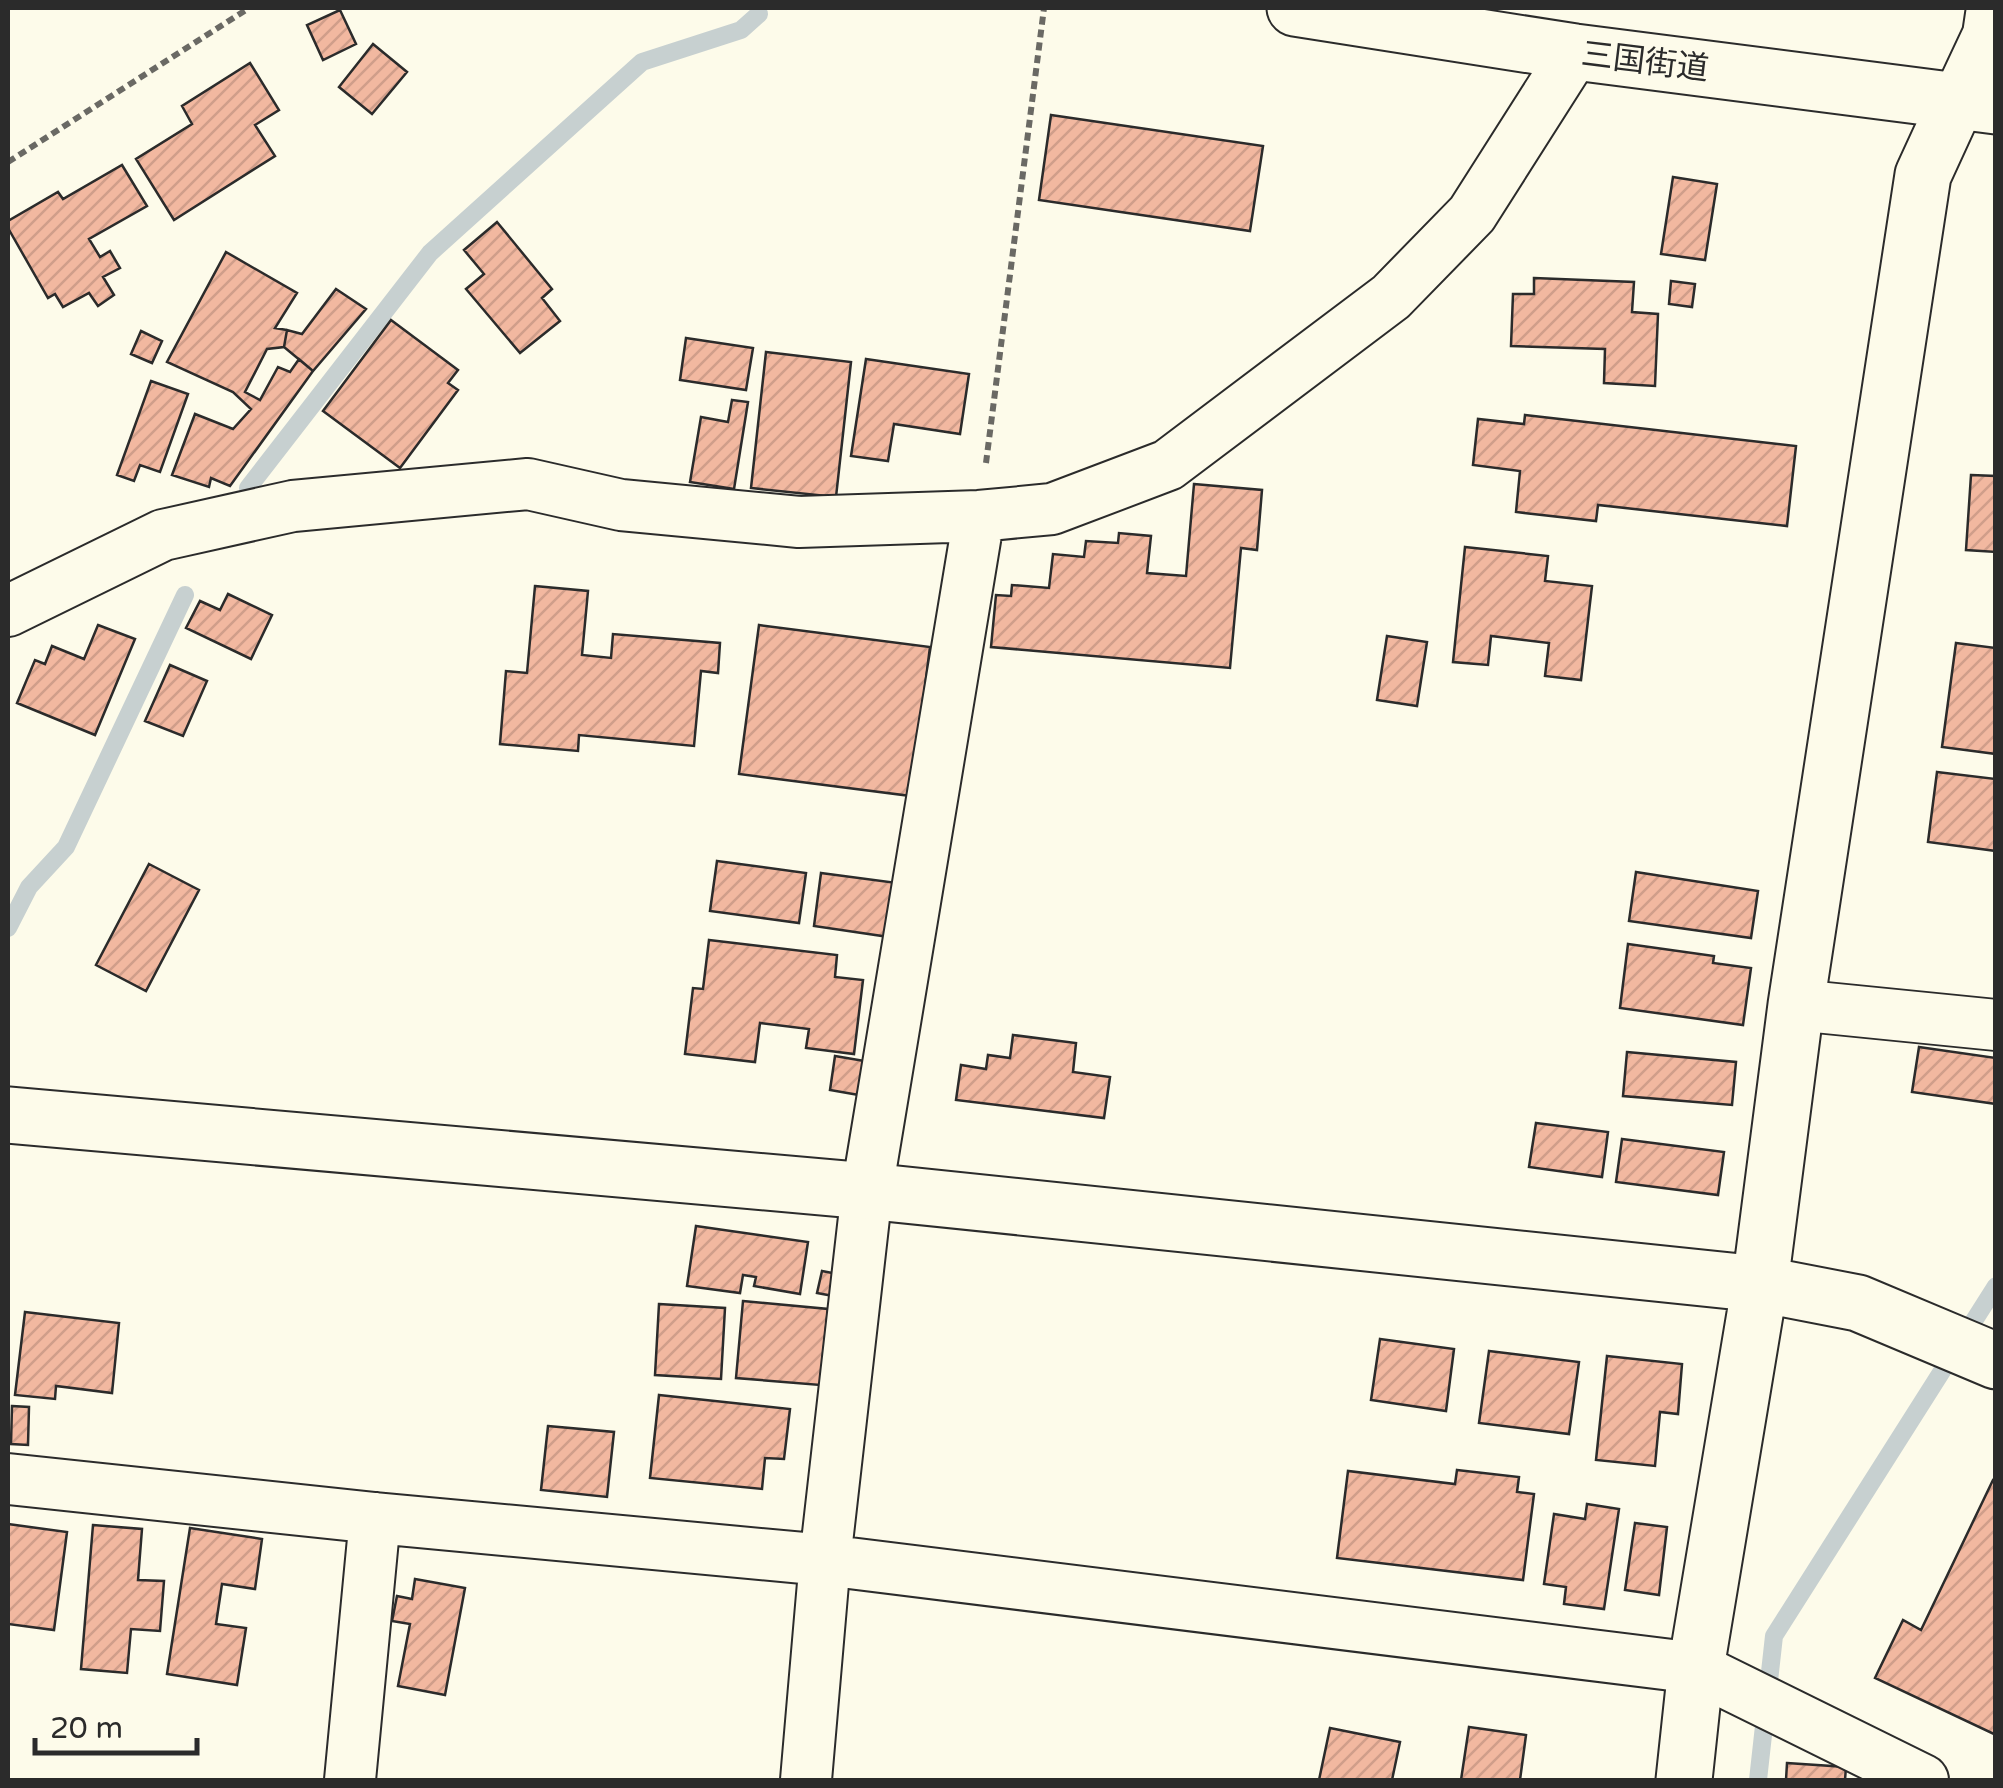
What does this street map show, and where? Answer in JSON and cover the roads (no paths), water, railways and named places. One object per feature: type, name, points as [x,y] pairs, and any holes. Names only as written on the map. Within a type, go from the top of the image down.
[{"type":"main road","name":"三国街道","points":[[1295,8],[1575,52],[1976,104]]},
{"type":"main road","points":[[1684,1780],[1696,1668],[1760,1284],[1796,1005],[1923,175],[1976,104]]},
{"type":"main road","points":[[8,1114],[867,1191],[1760,1284],[1858,1303],[1996,1360]]},
{"type":"street","points":[[1976,104],[1992,8]]},
{"type":"street","points":[[8,610],[163,535],[313,504],[528,484],[622,504],[799,522],[979,516],[1052,509],[1168,465],[1391,297],[1472,214],[1575,52]]},
{"type":"street","points":[[806,1780],[825,1560],[867,1191],[979,516]]},
{"type":"street","points":[[1796,1005],[1996,1025]]},
{"type":"street","points":[[8,1479],[825,1560],[1696,1668],[1923,1780]]},
{"type":"street","points":[[350,1780],[375,1518]]},
{"type":"waterway","points":[[248,488],[430,253],[642,62],[741,30],[759,14]]},
{"type":"waterway","points":[[8,928],[29,887],[66,847],[185,595]]},
{"type":"waterway","points":[[1758,1780],[1774,1636],[1996,1286]]}]
